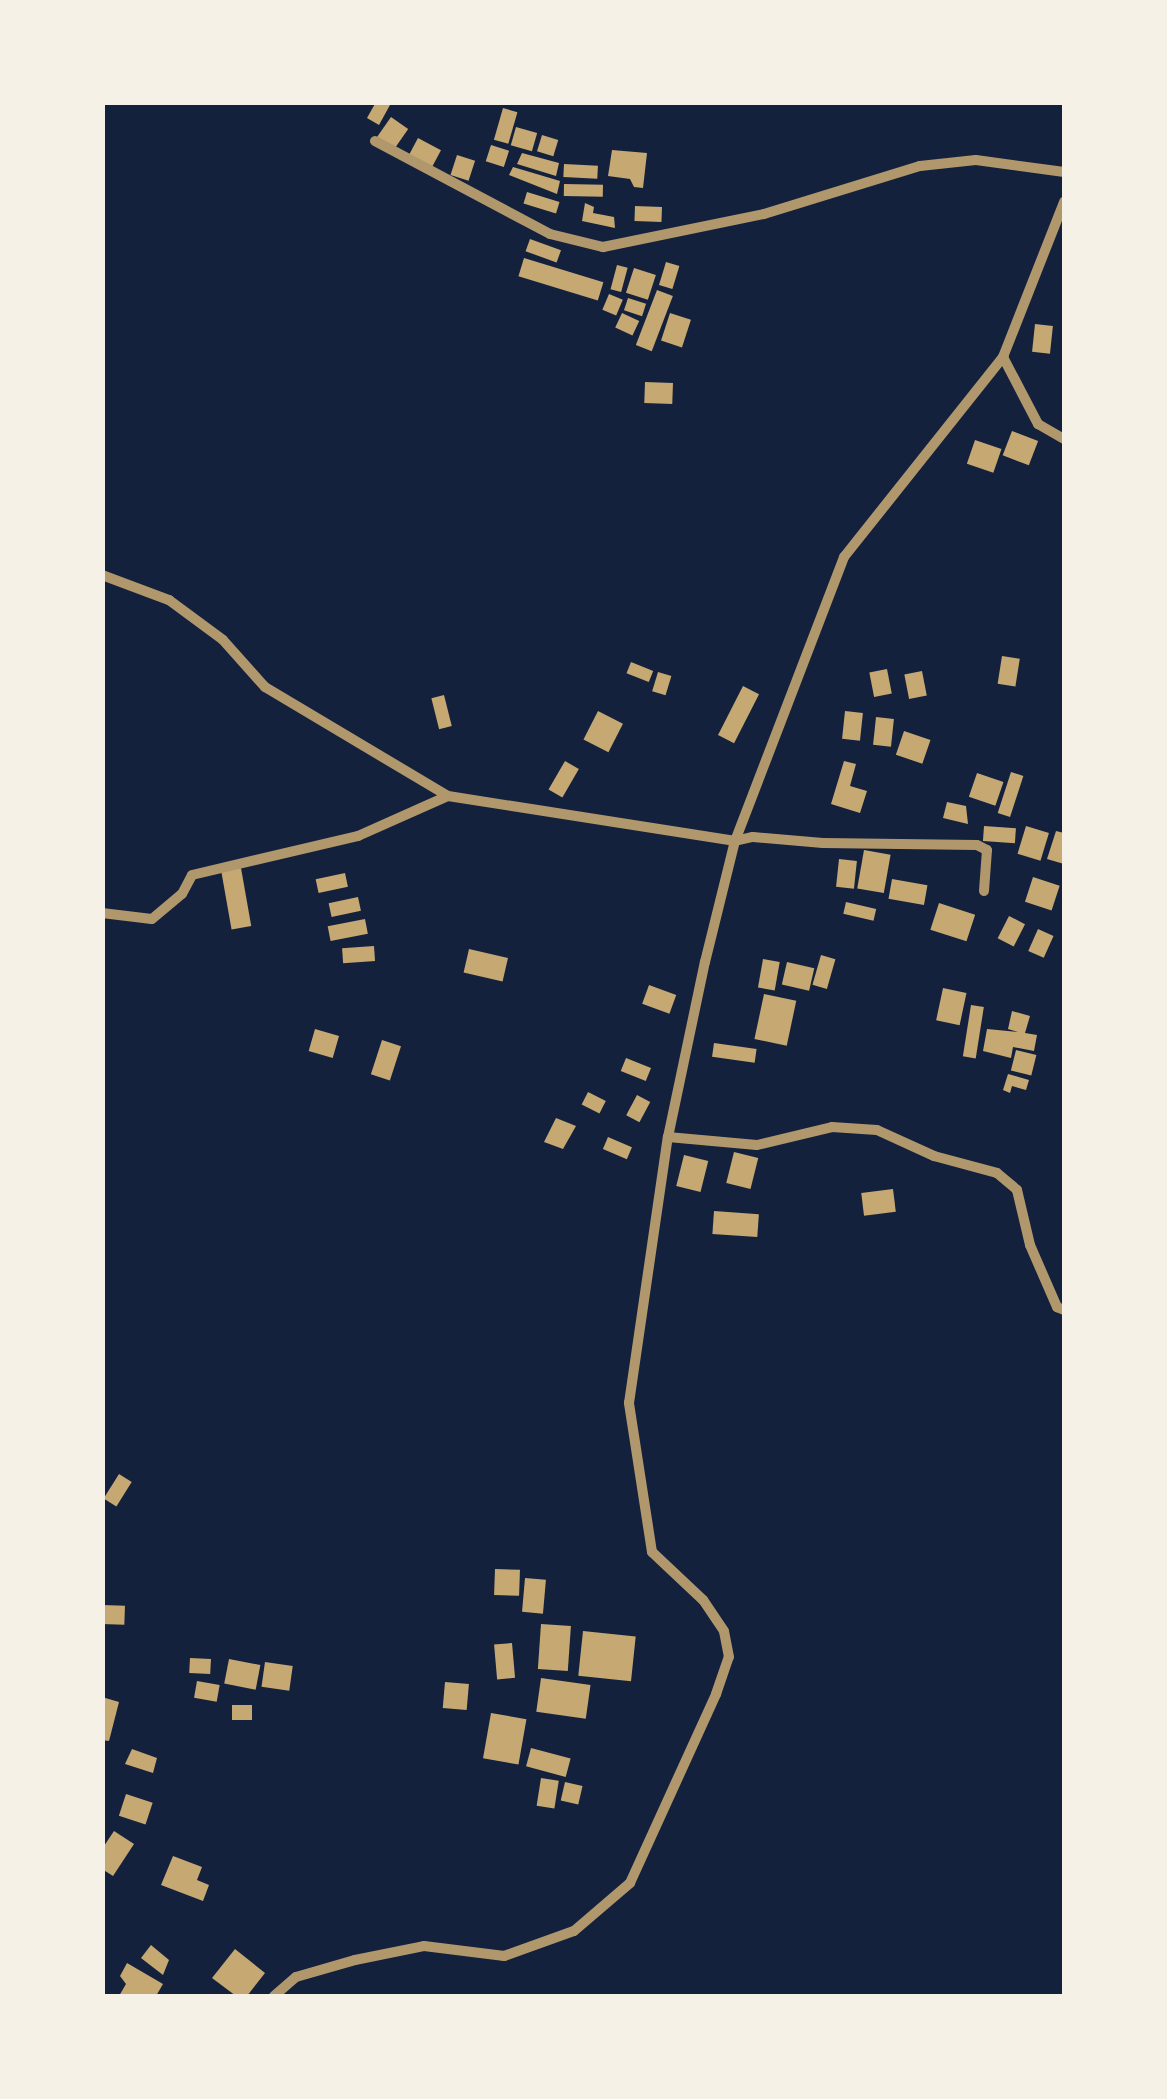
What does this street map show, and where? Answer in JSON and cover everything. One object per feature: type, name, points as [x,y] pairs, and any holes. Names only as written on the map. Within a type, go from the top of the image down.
[{"type":"street","points":[[375,140],[550,234],[603,247],[764,214],[920,166],[976,160],[1064,172]]},
{"type":"street","points":[[274,1996],[296,1977],[424,1946],[504,1956],[574,1931],[630,1883],[728,1657],[724,1631],[703,1600],[652,1552],[628,1403],[668,1137],[735,841],[844,557],[1003,357],[1064,202]]},
{"type":"street","points":[[1003,357],[1038,424],[1064,440]]},
{"type":"street","points":[[102,575],[169,600],[223,640],[265,686],[448,796],[735,841],[753,837],[823,844],[978,846],[987,850],[984,891]]},
{"type":"street","points":[[102,913],[152,918],[182,894],[192,875],[358,836],[448,796]]},
{"type":"street","points":[[668,1137],[756,1145],[832,1127],[877,1130],[934,1156],[997,1173],[1016,1190],[1030,1245],[1057,1307],[1064,1310]]},
{"type":"building","points":[[376,102],[390,105],[379,125],[367,118]]},
{"type":"building","points":[[503,108],[517,112],[508,144],[494,140]]},
{"type":"building","points":[[391,117],[408,129],[394,149],[377,137]]},
{"type":"building","points":[[516,127],[537,133],[532,151],[511,145]]},
{"type":"building","points":[[542,135],[558,140],[553,156],[537,151]]},
{"type":"building","points":[[418,138],[441,150],[432,167],[409,155]]},
{"type":"building","points":[[491,145],[509,151],[504,167],[486,161]]},
{"type":"building","points":[[612,150],[647,153],[643,188],[634,187],[630,179],[608,176]]},
{"type":"building","points":[[522,153],[559,163],[556,176],[517,164]]},
{"type":"building","points":[[457,155],[475,161],[469,181],[451,175]]},
{"type":"building","points":[[564,164],[598,166],[597,179],[563,177]]},
{"type":"building","points":[[513,167],[560,181],[557,194],[509,175]]},
{"type":"building","points":[[564,184],[603,185],[603,197],[564,196]]},
{"type":"building","points":[[527,192],[560,202],[556,213],[523,203]]},
{"type":"building","points":[[585,203],[594,207],[593,213],[614,217],[615,228],[582,221]]},
{"type":"building","points":[[635,206],[662,207],[661,222],[634,221]]},
{"type":"building","points":[[530,239],[561,250],[557,263],[526,251]]},
{"type":"building","points":[[524,258],[603,282],[598,300],[518,276]]},
{"type":"building","points":[[666,262],[679,266],[672,289],[659,285]]},
{"type":"building","points":[[617,265],[628,268],[621,292],[611,289]]},
{"type":"building","points":[[634,268],[656,275],[648,300],[626,293]]},
{"type":"building","points":[[657,290],[673,296],[652,351],[636,345]]},
{"type":"building","points":[[609,294],[623,300],[616,316],[602,310]]},
{"type":"building","points":[[628,298],[646,304],[642,316],[624,310]]},
{"type":"building","points":[[622,313],[639,321],[632,336],[615,328]]},
{"type":"building","points":[[670,313],[691,320],[682,347],[661,341]]},
{"type":"building","points":[[1035,324],[1053,326],[1050,354],[1032,352]]},
{"type":"building","points":[[645,382],[673,383],[672,404],[644,403]]},
{"type":"building","points":[[1012,431],[1038,441],[1029,465],[1003,455]]},
{"type":"building","points":[[975,440],[1001,449],[993,473],[967,464]]},
{"type":"building","points":[[1002,656],[1020,659],[1015,686],[998,684]]},
{"type":"building","points":[[631,662],[653,671],[649,682],[627,673]]},
{"type":"building","points":[[887,669],[892,694],[874,697],[869,672]]},
{"type":"building","points":[[922,671],[927,696],[909,699],[904,674]]},
{"type":"building","points":[[658,672],[671,676],[666,695],[652,691]]},
{"type":"building","points":[[743,686],[759,694],[734,743],[718,735]]},
{"type":"building","points":[[444,695],[452,726],[439,729],[431,698]]},
{"type":"building","points":[[598,711],[623,724],[608,752],[583,740]]},
{"type":"building","points":[[845,711],[863,713],[860,741],[842,739]]},
{"type":"building","points":[[876,717],[894,719],[891,747],[873,745]]},
{"type":"building","points":[[904,731],[930,740],[922,764],[896,755]]},
{"type":"building","points":[[565,761],[579,769],[562,798],[548,790]]},
{"type":"building","points":[[844,761],[856,764],[850,786],[867,791],[860,813],[831,804]]},
{"type":"building","points":[[1011,772],[1023,776],[1010,817],[998,813]]},
{"type":"building","points":[[977,773],[1003,782],[995,806],[969,797]]},
{"type":"building","points":[[947,802],[966,806],[968,824],[943,818]]},
{"type":"building","points":[[984,826],[1016,828],[1015,843],[983,841]]},
{"type":"building","points":[[1026,826],[1049,833],[1040,861],[1018,854]]},
{"type":"building","points":[[1056,831],[1064,833],[1064,864],[1047,859]]},
{"type":"building","points":[[864,850],[891,855],[884,893],[857,888]]},
{"type":"building","points":[[839,859],[857,861],[854,889],[836,887]]},
{"type":"building","points":[[241,868],[251,926],[232,930],[221,871]]},
{"type":"building","points":[[345,873],[348,887],[319,893],[316,879]]},
{"type":"building","points":[[1033,877],[1060,886],[1052,910],[1025,902]]},
{"type":"building","points":[[892,879],[927,885],[924,905],[889,899]]},
{"type":"building","points":[[358,897],[361,911],[332,917],[329,903]]},
{"type":"building","points":[[846,902],[876,909],[874,921],[843,914]]},
{"type":"building","points":[[939,903],[975,915],[966,941],[930,930]]},
{"type":"building","points":[[1009,916],[1025,924],[1014,946],[998,938]]},
{"type":"building","points":[[365,919],[368,934],[331,941],[328,926]]},
{"type":"building","points":[[1038,929],[1054,936],[1044,958],[1028,951]]},
{"type":"building","points":[[374,946],[375,961],[343,963],[342,948]]},
{"type":"building","points":[[469,949],[508,958],[503,981],[464,972]]},
{"type":"building","points":[[821,955],[835,959],[827,989],[812,985]]},
{"type":"building","points":[[763,959],[780,962],[775,991],[758,988]]},
{"type":"building","points":[[787,962],[814,968],[809,991],[782,984]]},
{"type":"building","points":[[649,985],[676,995],[669,1014],[642,1004]]},
{"type":"building","points":[[943,988],[966,993],[960,1025],[936,1020]]},
{"type":"building","points":[[764,994],[796,1001],[787,1046],[754,1039]]},
{"type":"building","points":[[971,1005],[984,1007],[976,1058],[963,1056]]},
{"type":"building","points":[[1012,1011],[1030,1016],[1025,1033],[1037,1035],[1034,1051],[1013,1047],[1011,1058],[983,1051],[987,1029],[1018,1032],[1008,1029]]},
{"type":"building","points":[[315,1029],[339,1036],[333,1058],[309,1051]]},
{"type":"building","points":[[382,1040],[401,1046],[390,1080],[371,1074]]},
{"type":"building","points":[[714,1043],[757,1049],[755,1063],[712,1057]]},
{"type":"building","points":[[1016,1050],[1036,1055],[1031,1075],[1011,1070]]},
{"type":"building","points":[[626,1058],[651,1068],[646,1081],[621,1071]]},
{"type":"building","points":[[1008,1074],[1029,1080],[1026,1090],[1012,1086],[1010,1093],[1003,1090]]},
{"type":"building","points":[[588,1092],[606,1101],[599,1114],[582,1104]]},
{"type":"building","points":[[637,1095],[650,1102],[639,1122],[626,1115]]},
{"type":"building","points":[[556,1118],[576,1126],[563,1149],[544,1142]]},
{"type":"building","points":[[608,1137],[632,1147],[627,1159],[603,1149]]},
{"type":"building","points":[[734,1152],[758,1158],[751,1189],[726,1183]]},
{"type":"building","points":[[684,1155],[708,1161],[701,1192],[676,1186]]},
{"type":"building","points":[[893,1189],[896,1212],[864,1216],[861,1193]]},
{"type":"building","points":[[714,1211],[759,1214],[757,1237],[712,1234]]},
{"type":"building","points":[[119,1474],[132,1482],[116,1507],[104,1499]]},
{"type":"building","points":[[495,1569],[520,1570],[519,1596],[494,1595]]},
{"type":"building","points":[[525,1578],[546,1580],[543,1614],[522,1612]]},
{"type":"building","points":[[102,1605],[125,1606],[124,1625],[102,1624]]},
{"type":"building","points":[[541,1624],[571,1626],[568,1671],[538,1669]]},
{"type":"building","points":[[583,1631],[636,1637],[631,1681],[578,1676]]},
{"type":"building","points":[[512,1643],[515,1678],[497,1679],[494,1645]]},
{"type":"building","points":[[190,1658],[211,1659],[210,1674],[189,1673]]},
{"type":"building","points":[[229,1659],[260,1665],[256,1690],[224,1684]]},
{"type":"building","points":[[265,1662],[293,1666],[289,1691],[262,1687]]},
{"type":"building","points":[[541,1678],[591,1685],[586,1719],[536,1712]]},
{"type":"building","points":[[197,1681],[220,1685],[217,1702],[194,1698]]},
{"type":"building","points":[[445,1682],[469,1684],[467,1710],[443,1708]]},
{"type":"building","points":[[102,1697],[119,1702],[109,1741],[102,1740]]},
{"type":"building","points":[[232,1705],[252,1705],[252,1720],[232,1720]]},
{"type":"building","points":[[491,1713],[526,1719],[518,1765],[483,1758]]},
{"type":"building","points":[[531,1748],[571,1759],[566,1777],[526,1766]]},
{"type":"building","points":[[132,1749],[157,1758],[153,1773],[125,1764]]},
{"type":"building","points":[[541,1778],[559,1781],[554,1808],[537,1806]]},
{"type":"building","points":[[565,1782],[583,1786],[578,1805],[561,1801]]},
{"type":"building","points":[[126,1794],[153,1803],[146,1825],[119,1816]]},
{"type":"building","points":[[114,1831],[134,1844],[113,1876],[102,1869],[102,1849]]},
{"type":"building","points":[[173,1856],[202,1867],[197,1880],[209,1885],[203,1901],[161,1885]]},
{"type":"building","points":[[151,1945],[169,1960],[163,1975],[141,1958]]},
{"type":"building","points":[[235,1949],[265,1973],[247,1996],[236,1996],[212,1978]]},
{"type":"building","points":[[127,1963],[163,1984],[156,1996],[119,1996],[126,1984],[120,1976]]}]
